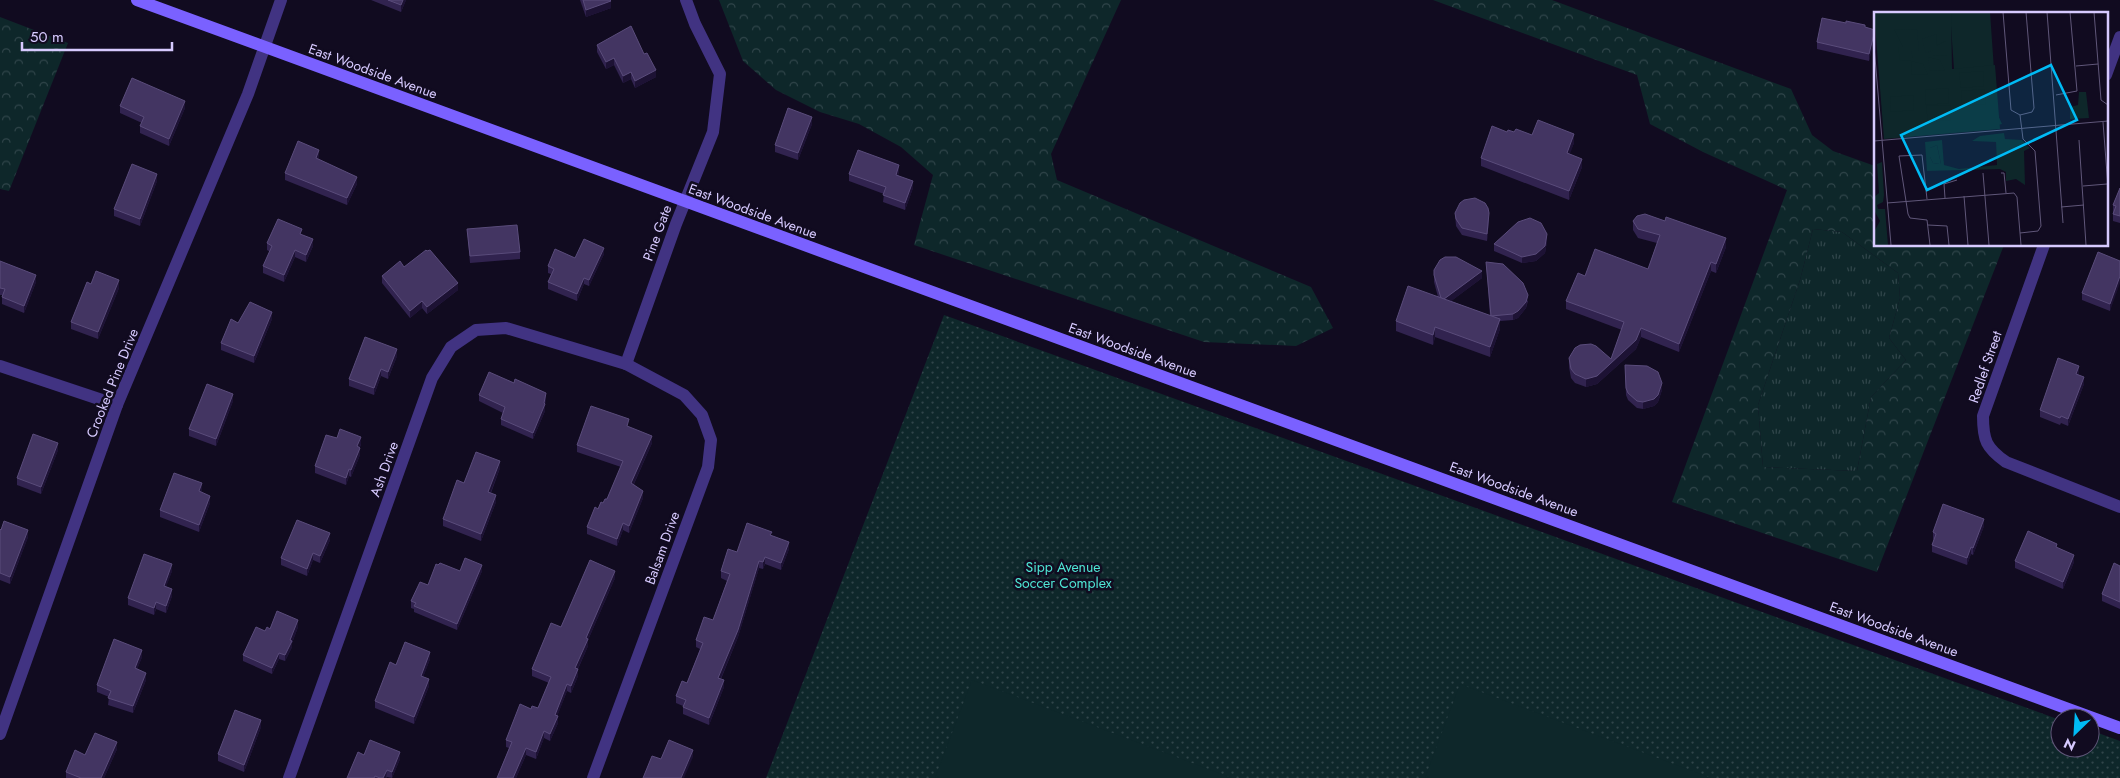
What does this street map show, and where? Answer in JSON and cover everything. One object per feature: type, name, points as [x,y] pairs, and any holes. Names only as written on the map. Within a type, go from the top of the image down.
[{"type":"main road","name":"East Woodside Avenue","points":[[136,0],[2120,728]]},
{"type":"street","name":"Crooked Pine Drive","points":[[0,734],[117,405],[248,94],[281,0]]},
{"type":"street","name":"Pine Gate","points":[[626,364],[685,202],[713,132],[720,74],[695,24],[686,0]]},
{"type":"street","points":[[2108,70],[2120,37]]},
{"type":"street","name":"Redlef Street","points":[[2044,246],[1983,416],[1983,433],[1990,450],[2006,462],[2120,507]]},
{"type":"street","name":"Ash Drive","points":[[289,778],[432,378],[451,347],[476,330],[506,328],[626,364]]},
{"type":"street","name":"Balsam Drive","points":[[593,778],[708,467],[711,440],[702,415],[684,395],[626,364]]},
{"type":"street","points":[[0,366],[117,405]]},
{"type":"green space","points":[[719,0],[1121,0],[1051,154],[1057,180],[1311,287],[1333,328],[1296,346],[1204,342],[914,245],[933,175],[901,147],[859,124],[820,112],[776,90],[743,61]]},
{"type":"green space","points":[[1433,0],[1552,0],[1791,89],[1812,135],[1833,151],[1874,166],[1874,246],[2004,246],[1877,572],[1672,502],[1787,190],[1703,152],[1650,124],[1637,75]],"holes":[[[1813,229],[1842,232],[1898,273],[1900,298],[1889,338],[1906,360],[1871,397],[1857,471],[1763,467],[1758,405],[1800,280]]]},
{"type":"green space","points":[[0,17],[68,43],[9,191],[0,189]]},
{"type":"green space","points":[[1813,229],[1842,232],[1898,273],[1900,298],[1889,338],[1906,360],[1871,397],[1857,471],[1763,467],[1758,405],[1800,280]]},
{"type":"green space","name":"Sipp Avenue Soccer Complex","points":[[944,315],[2050,716],[2050,758],[2100,758],[2100,734],[2120,741],[2120,778],[766,778]]},
{"type":"green space","points":[[972,680],[1232,778],[935,778]]},
{"type":"green space","points":[[1460,684],[1711,778],[1425,778]]},
{"type":"building","points":[[388,0],[403,0],[401,5]]},
{"type":"building","points":[[583,0],[610,0],[611,1],[586,10]]},
{"type":"building","points":[[1822,18],[1865,25],[1865,27],[1874,30],[1869,54],[1817,42]]},
{"type":"building","points":[[631,26],[644,54],[647,53],[656,70],[635,81],[631,72],[623,76],[614,58],[606,62],[597,45]]},
{"type":"building","points":[[132,78],[185,101],[169,139],[140,126],[144,117],[120,106]]},
{"type":"building","points":[[788,108],[812,117],[798,153],[775,145]]},
{"type":"building","points":[[1538,120],[1574,134],[1567,153],[1582,159],[1569,191],[1481,158],[1492,126],[1507,132],[1508,130],[1514,132],[1516,129],[1532,135]]},
{"type":"building","points":[[298,141],[319,150],[316,158],[357,177],[347,198],[285,173]]},
{"type":"building","points":[[858,150],[899,165],[896,175],[913,181],[905,203],[883,195],[886,187],[849,174]]},
{"type":"building","points":[[132,164],[157,174],[140,219],[114,209]]},
{"type":"building","points":[[2120,188],[2120,216],[2113,214],[2116,206],[2113,205]]},
{"type":"building","points":[[1475,198],[1485,203],[1488,208],[1487,234],[1462,228],[1456,219],[1455,213],[1460,203],[1464,200]]},
{"type":"building","points":[[1645,214],[1665,221],[1666,217],[1726,238],[1716,264],[1711,262],[1679,344],[1641,328],[1636,340],[1597,376],[1586,379],[1575,374],[1571,369],[1569,358],[1575,348],[1580,345],[1591,344],[1611,359],[1624,322],[1566,301],[1578,273],[1585,276],[1595,249],[1648,269],[1660,235],[1638,229],[1633,221],[1637,216]]},
{"type":"building","points":[[1530,218],[1541,223],[1547,234],[1545,246],[1536,254],[1522,257],[1494,244],[1518,222]]},
{"type":"building","points":[[278,219],[302,229],[300,234],[313,239],[306,255],[295,250],[284,275],[263,266],[272,246],[267,243]]},
{"type":"building","points":[[517,225],[520,252],[470,256],[467,229]]},
{"type":"building","points":[[584,239],[604,248],[589,280],[584,278],[577,294],[548,282],[554,269],[548,266],[555,249],[575,258]]},
{"type":"building","points":[[426,250],[430,250],[458,283],[427,307],[422,301],[410,311],[382,276],[400,261],[404,267]]},
{"type":"building","points":[[2098,252],[2120,261],[2120,276],[2110,304],[2082,293]]},
{"type":"building","points":[[1445,257],[1456,257],[1482,271],[1444,299],[1441,298],[1434,270],[1440,260]]},
{"type":"building","points":[[0,261],[36,275],[24,306],[2,297],[5,289],[0,288]]},
{"type":"building","points":[[1486,262],[1503,264],[1523,283],[1528,295],[1526,302],[1513,314],[1491,316]]},
{"type":"building","points":[[96,271],[119,280],[98,332],[71,322],[87,282],[91,284]]},
{"type":"building","points":[[1408,286],[1500,319],[1490,347],[1435,327],[1433,335],[1396,321]]},
{"type":"building","points":[[250,302],[272,312],[254,356],[221,343],[231,319],[238,323]]},
{"type":"building","points":[[365,337],[397,349],[388,372],[381,369],[374,388],[349,379]]},
{"type":"building","points":[[2058,358],[2079,366],[2076,374],[2084,377],[2068,419],[2040,410]]},
{"type":"building","points":[[1625,365],[1647,366],[1658,372],[1662,383],[1658,395],[1654,399],[1643,402],[1637,401],[1628,393]]},
{"type":"building","points":[[489,372],[514,383],[515,379],[546,393],[545,404],[533,433],[501,419],[505,407],[479,395]]},
{"type":"building","points":[[207,384],[233,394],[216,439],[189,429]]},
{"type":"building","points":[[591,406],[629,419],[627,426],[652,436],[631,483],[643,491],[629,526],[623,523],[617,539],[587,527],[595,507],[598,509],[601,502],[603,503],[607,499],[623,461],[577,445]]},
{"type":"building","points":[[340,429],[361,437],[357,446],[360,448],[346,478],[315,466],[326,435],[337,438]]},
{"type":"building","points":[[33,434],[58,443],[41,487],[17,478]]},
{"type":"building","points":[[476,452],[500,461],[488,492],[496,495],[481,534],[443,519],[457,480],[464,483]]},
{"type":"building","points":[[174,473],[202,483],[199,491],[210,496],[199,525],[160,510]]},
{"type":"building","points":[[1943,504],[1984,519],[1973,548],[1971,547],[1967,558],[1932,545],[1936,534],[1933,532]]},
{"type":"building","points":[[297,520],[330,533],[320,556],[313,553],[307,569],[281,558]]},
{"type":"building","points":[[4,521],[28,530],[10,577],[0,573],[0,529]]},
{"type":"building","points":[[747,523],[772,532],[770,535],[789,542],[781,563],[765,557],[763,562],[759,561],[738,630],[718,678],[724,680],[709,718],[683,707],[686,700],[676,696],[682,681],[687,683],[703,643],[696,640],[704,617],[713,620],[730,574],[721,571],[728,549],[737,552]]},
{"type":"building","points":[[2028,531],[2057,544],[2056,547],[2074,555],[2063,582],[2015,561]]},
{"type":"building","points":[[144,554],[172,564],[164,586],[172,589],[166,606],[156,602],[154,608],[128,598]]},
{"type":"building","points":[[465,558],[482,565],[457,624],[414,606],[416,603],[411,601],[420,582],[428,585],[436,564],[440,563],[460,571]]},
{"type":"building","points":[[590,560],[615,571],[586,638],[588,639],[575,668],[578,669],[571,686],[567,684],[555,715],[558,716],[550,734],[544,731],[536,752],[526,748],[513,778],[497,778],[512,742],[506,740],[520,704],[531,709],[532,706],[538,708],[551,677],[532,669],[551,623],[561,627]]},
{"type":"building","points":[[2114,563],[2120,566],[2120,602],[2102,594]]},
{"type":"building","points":[[277,611],[298,620],[290,640],[292,641],[285,655],[279,653],[272,668],[243,655],[256,627],[265,631],[267,627],[270,629]]},
{"type":"building","points":[[114,639],[142,650],[135,668],[146,673],[133,706],[108,698],[111,691],[97,685]]},
{"type":"building","points":[[405,642],[430,652],[421,676],[429,679],[414,717],[375,701],[390,662],[396,665]]},
{"type":"building","points":[[235,710],[261,720],[244,765],[218,754]]},
{"type":"building","points":[[95,733],[117,742],[101,778],[81,778],[66,772],[75,750],[85,755]]},
{"type":"building","points":[[370,740],[400,752],[392,772],[387,770],[383,778],[375,776],[374,778],[347,778],[358,752],[364,755]]},
{"type":"building","points":[[669,740],[693,750],[681,778],[643,778],[652,756],[661,759]]}]
